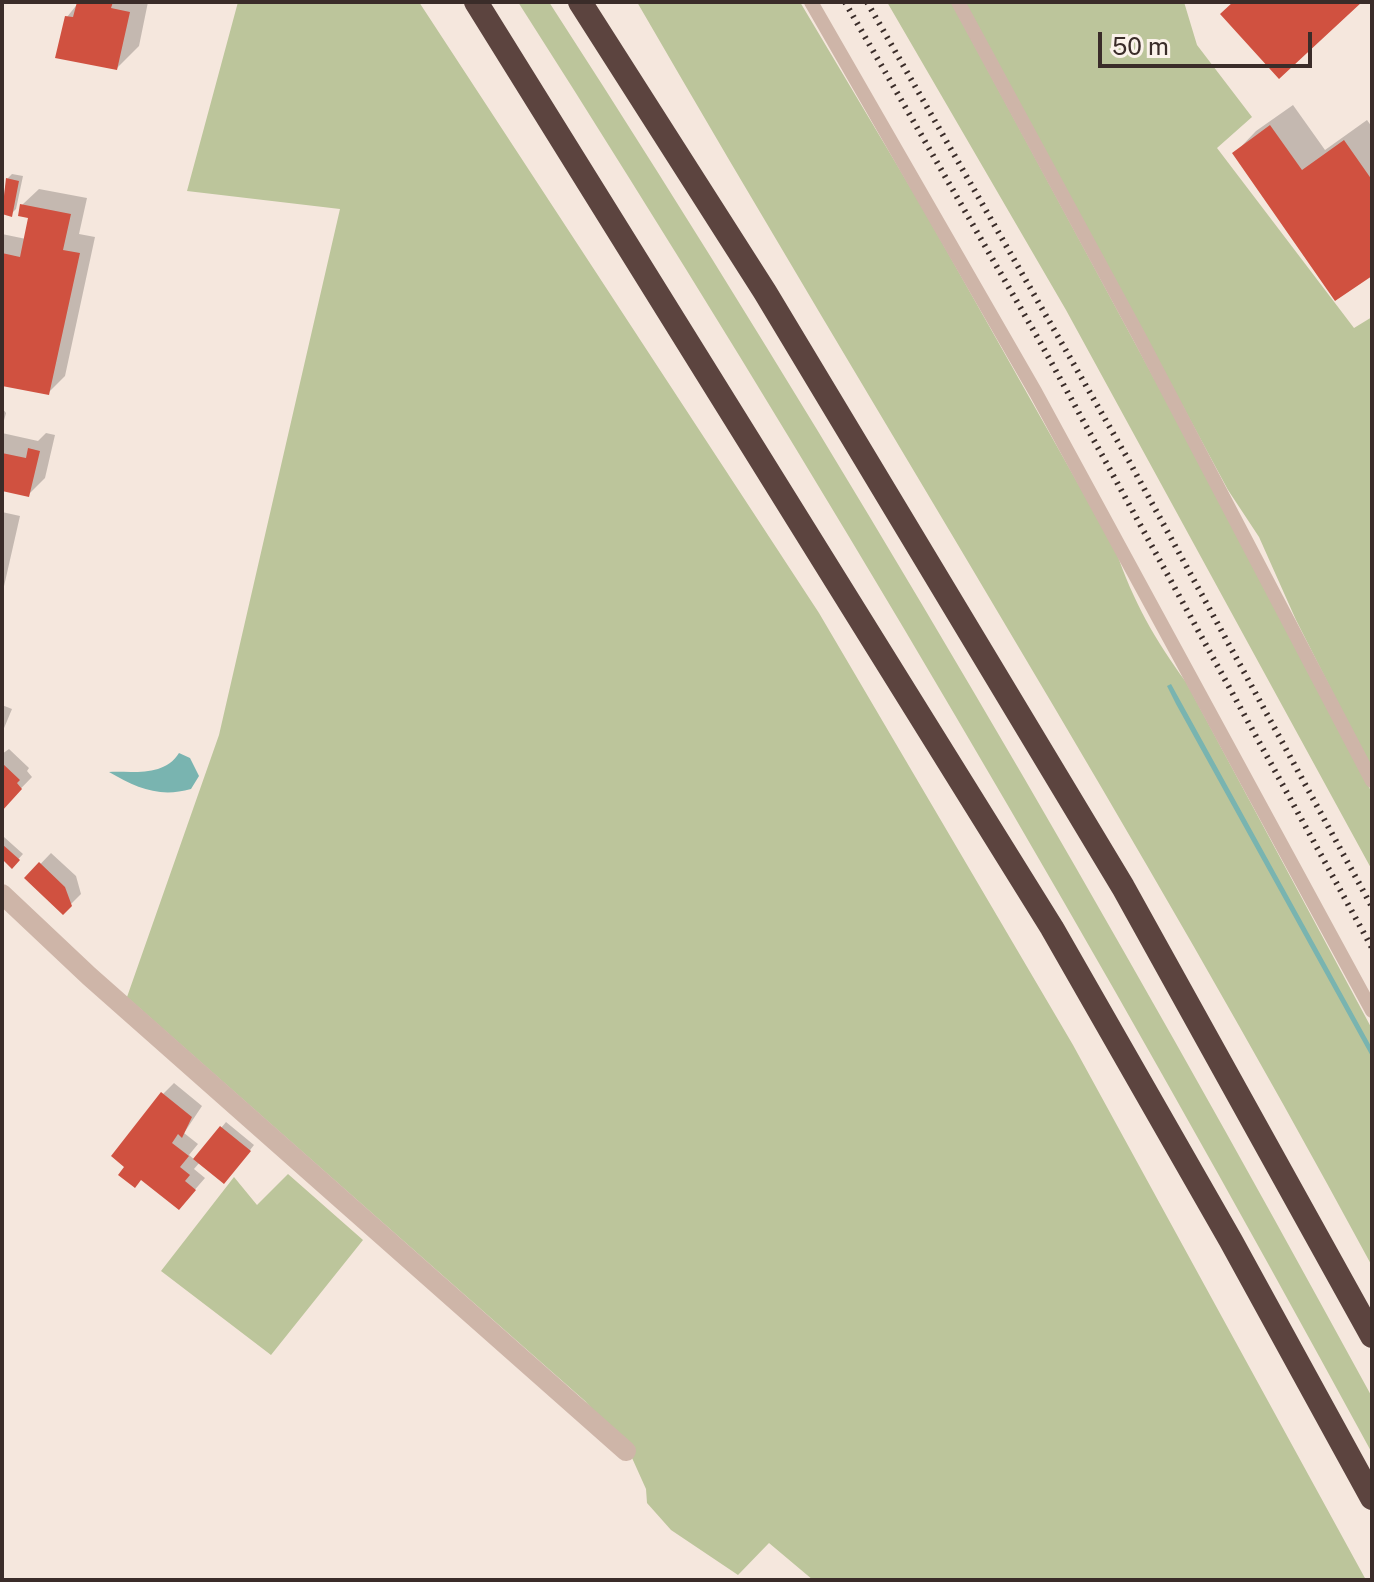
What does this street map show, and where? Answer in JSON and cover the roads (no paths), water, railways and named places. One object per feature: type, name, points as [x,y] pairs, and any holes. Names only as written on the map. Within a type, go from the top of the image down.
[{"type":"highway","points":[[476,2],[1052,928],[1231,1241],[1372,1498]]},
{"type":"highway","points":[[580,2],[765,292],[1123,887],[1372,1336]]},
{"type":"street","points":[[2,894],[89,976],[626,1451]]},
{"type":"lane","points":[[811,2],[1036,393],[1372,1011]]},
{"type":"lane","points":[[958,2],[1133,324],[1372,781]]},
{"type":"water","points":[[1171,684],[1372,1048],[1372,1058],[1176,704],[1167,686]]},
{"type":"water","points":[[179,753],[190,758],[199,776],[191,789],[179,792],[148,790],[109,772],[157,769],[173,761]]},
{"type":"railway","points":[[845,2],[1039,340],[1372,948]]},
{"type":"railway","points":[[867,2],[1129,461],[1372,907]]}]
